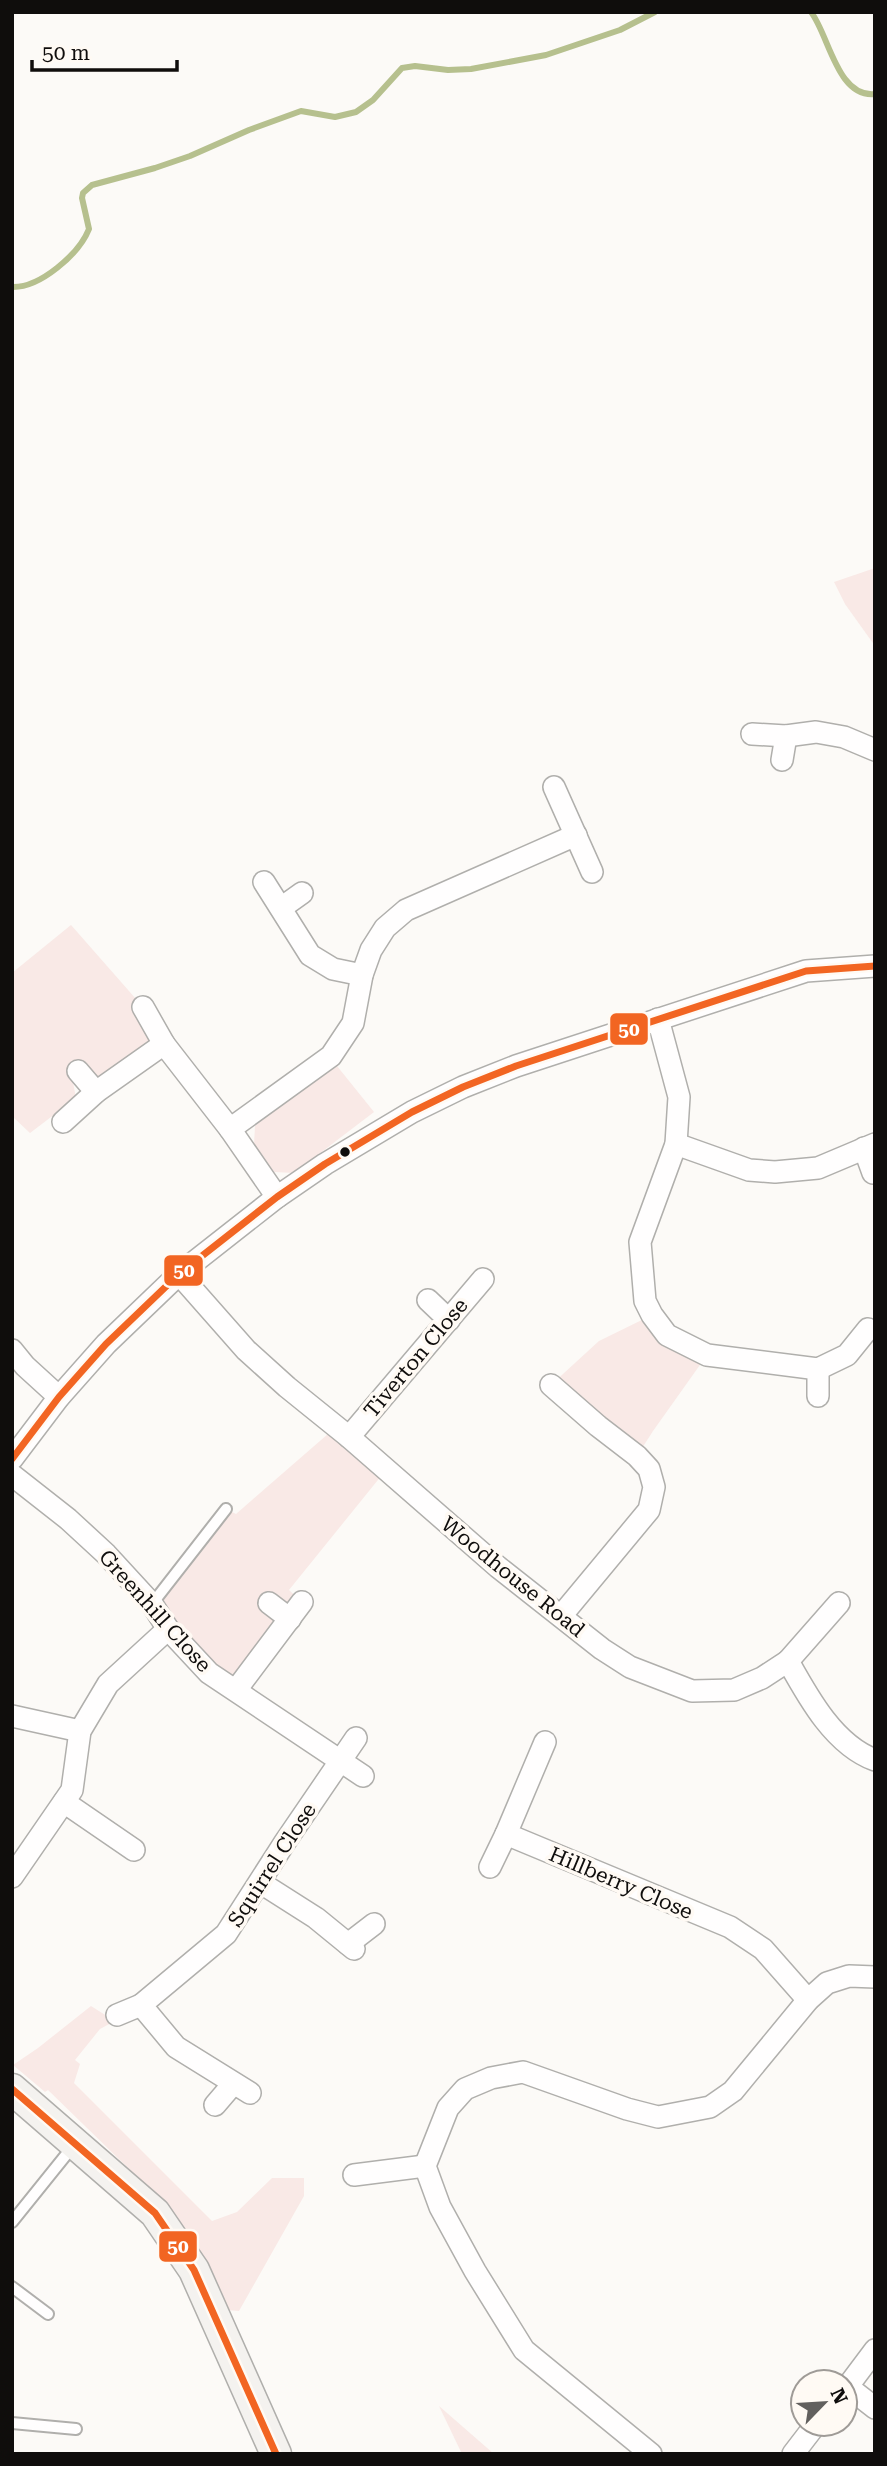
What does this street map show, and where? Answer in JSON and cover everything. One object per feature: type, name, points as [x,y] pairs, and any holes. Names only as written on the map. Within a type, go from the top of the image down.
[{"type":"street","points":[[752,734],[786,736],[816,732],[844,737],[875,749]]},
{"type":"street","points":[[782,760],[786,736]]},
{"type":"street","points":[[554,787],[592,872]]},
{"type":"street","points":[[230,1129],[331,1056],[353,1023],[362,975],[371,950],[385,928],[406,910],[576,835]]},
{"type":"street","points":[[264,882],[310,955],[333,969],[362,975]]},
{"type":"street","points":[[281,908],[302,893]]},
{"type":"street","points":[[12,1459],[59,1397],[106,1345],[179,1274],[277,1196],[412,1112],[463,1087],[574,1046],[806,971],[875,966]]},
{"type":"street","points":[[143,1007],[164,1044],[230,1129],[277,1196]]},
{"type":"street","points":[[658,1019],[679,1097],[676,1144],[640,1242],[645,1301],[652,1315],[667,1335],[707,1355],[818,1369],[847,1355],[867,1329]]},
{"type":"street","points":[[62,1122],[96,1092],[164,1044]]},
{"type":"street","points":[[78,1071],[96,1092]]},
{"type":"street","points":[[676,1144],[748,1170],[775,1172],[818,1168],[869,1146],[873,1173]]},
{"type":"street","name":"Woodhouse Road","points":[[179,1274],[246,1350],[287,1387],[349,1437],[498,1567],[602,1649],[630,1667],[692,1691],[734,1690],[762,1678],[788,1661],[839,1603]]},
{"type":"street","name":"Tiverton Close","points":[[349,1437],[483,1279]]},
{"type":"street","points":[[428,1300],[449,1320]]},
{"type":"street","points":[[12,1350],[25,1366],[59,1397]]},
{"type":"street","points":[[818,1369],[818,1396]]},
{"type":"street","points":[[551,1385],[637,1456],[649,1469],[654,1487],[649,1510],[561,1616]]},
{"type":"street","name":"Greenhill Close","points":[[12,1475],[68,1519],[152,1604],[168,1629],[209,1673],[363,1776]]},
{"type":"street","points":[[236,1690],[296,1610],[269,1603]]},
{"type":"street","points":[[12,1877],[72,1790],[80,1731],[108,1684],[168,1629]]},
{"type":"street","points":[[788,1661],[807,1696],[845,1742],[875,1760]]},
{"type":"street","points":[[12,1716],[80,1731]]},
{"type":"street","name":"Squirrel Close","points":[[117,2015],[141,2005],[226,1934],[356,1738]]},
{"type":"street","points":[[490,1867],[545,1742]]},
{"type":"street","points":[[64,1802],[134,1850]]},
{"type":"street","name":"Hillberry Close","points":[[506,1834],[730,1927],[763,1949],[808,2000]]},
{"type":"street","points":[[261,1883],[316,1918],[351,1947],[374,1924]]},
{"type":"street","points":[[651,2454],[524,2350],[475,2271],[439,2207],[425,2166],[448,2108],[465,2089],[491,2078],[523,2072],[627,2109],[659,2117],[710,2107],[733,2091],[808,2000],[827,1983],[849,1976],[875,1978]]},
{"type":"street","points":[[141,2005],[176,2047],[242,2089],[215,2105]]},
{"type":"street","points":[[12,2089],[155,2213],[194,2270],[276,2454]]},
{"type":"street","points":[[354,2175],[425,2166]]},
{"type":"street","points":[[859,2371],[875,2350]]},
{"type":"street","points":[[859,2397],[875,2408]]},
{"type":"street","points":[[793,2454],[805,2438]]},
{"type":"lane","points":[[152,1604],[226,1509]]},
{"type":"lane","points":[[12,2222],[76,2143]]},
{"type":"lane","points":[[12,2287],[48,2314]]},
{"type":"lane","points":[[12,2423],[76,2429]]},
{"type":"shaded area","points":[[875,568],[875,646],[845,604],[834,582]]},
{"type":"shaded area","points":[[71,925],[143,1007],[164,1044],[96,1092],[72,1077],[76,1098],[30,1133],[12,1116],[12,973]]},
{"type":"shaded area","points":[[337,1066],[374,1112],[294,1173],[274,1172],[254,1144],[255,1126],[276,1105]]},
{"type":"shaded area","points":[[652,1315],[707,1355],[637,1456],[551,1385],[599,1341]]},
{"type":"shaded area","points":[[336,1427],[386,1470],[289,1590],[302,1602],[236,1690],[152,1604],[226,1509],[236,1514]]},
{"type":"shaded area","points":[[91,2006],[113,2022],[100,2029],[75,2060],[80,2064],[74,2083],[212,2221],[237,2212],[272,2178],[304,2178],[304,2196],[239,2311],[225,2310],[162,2201],[48,2090],[45,2092],[13,2065]]},
{"type":"shaded area","points":[[439,2406],[494,2454],[462,2454]]},
{"type":"waterway","points":[[12,287],[23,286],[46,276],[77,249],[89,229],[82,198],[83,193],[92,185],[190,156],[301,111],[335,117],[356,112],[373,100],[402,68],[415,66],[448,70],[471,69],[546,55],[620,30],[655,12]]},
{"type":"waterway","points":[[811,12],[843,76],[862,93],[875,94]]},
{"type":"transit line","name":"50","points":[[12,1459],[59,1397],[106,1344],[179,1274],[277,1197],[325,1164],[412,1112],[463,1087],[516,1066],[806,971],[875,966]]},
{"type":"transit line","name":"50","points":[[12,2089],[155,2213],[194,2270],[276,2454]]}]
